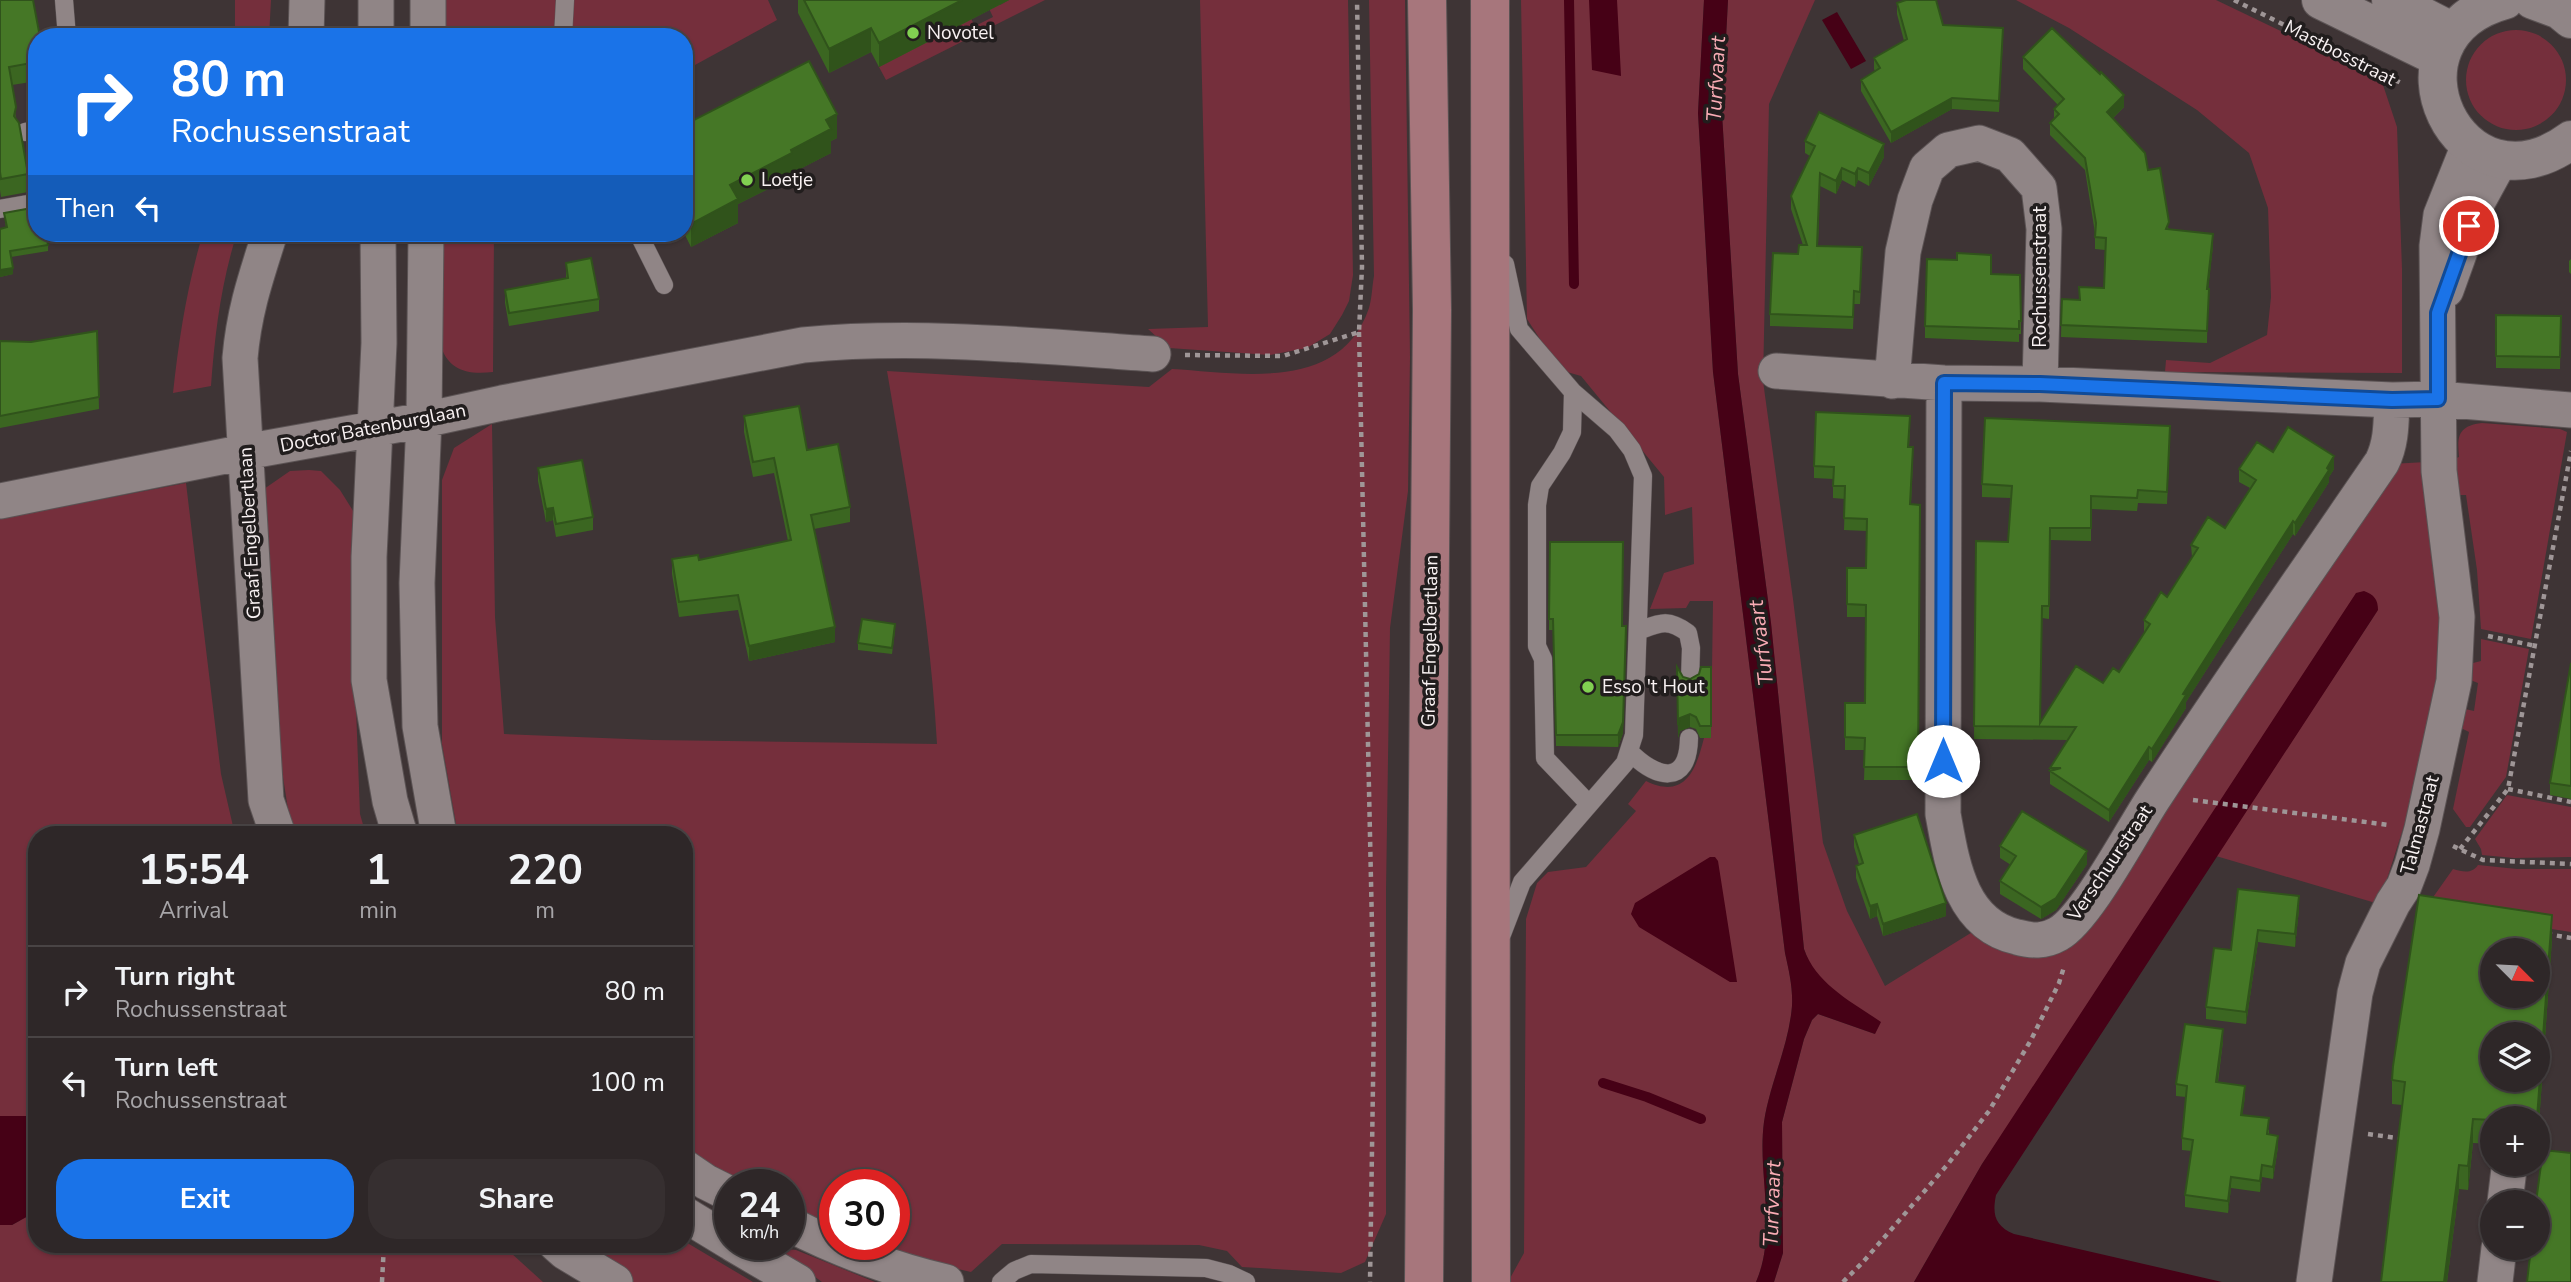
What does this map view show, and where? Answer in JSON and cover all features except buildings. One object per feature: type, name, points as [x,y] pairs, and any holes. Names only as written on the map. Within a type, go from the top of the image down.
[{"type":"main road","name":"Graaf Engelbertlaan","points":[[1424,1282],[1432,310],[1427,0]]},
{"type":"main road","points":[[1490,0],[1491,1282]]},
{"type":"street","points":[[306,28],[307,0]]},
{"type":"street","points":[[376,0],[376,28]]},
{"type":"street","points":[[428,0],[428,28]]},
{"type":"street","name":"Mastbosstraat","points":[[2321,0],[2446,45]]},
{"type":"street","points":[[2391,0],[2446,45]]},
{"type":"street","points":[[2505,0],[2487,5],[2468,16],[2446,45],[2437,82],[2447,120],[2485,152],[2522,161],[2542,157],[2571,141]]},
{"type":"street","name":"Rochussenstraat","points":[[1892,381],[1903,252],[1915,200],[1927,168],[1948,149],[1979,144],[2010,155],[2039,188],[2044,229],[2040,384]]},
{"type":"street","points":[[2438,399],[2437,246],[2441,215],[2485,152]]},
{"type":"street","name":"Graaf Engelbertlaan","points":[[267,242],[243,322],[240,358],[265,800],[275,826]]},
{"type":"street","points":[[378,242],[379,343],[369,557],[369,680],[390,801],[397,826]]},
{"type":"street","points":[[426,242],[424,420],[417,583],[420,726],[437,826]]},
{"type":"street","name":"Doctor Batenburglaan","points":[[0,501],[245,452],[424,420],[622,371],[803,345],[976,334],[1153,354]]},
{"type":"street","points":[[1776,371],[1892,381],[2040,384],[2392,400],[2438,399],[2571,410]]},
{"type":"street","name":"Verschuurstraat","points":[[1944,383],[1942,814],[1953,870],[1970,906],[1992,927],[2037,942],[2059,934],[2079,916],[2155,796],[2382,462],[2388,450],[2392,400]]},
{"type":"street","name":"Talmastraat","points":[[2314,1282],[2350,1023],[2363,963],[2393,902],[2404,886],[2422,829],[2454,681],[2457,617],[2439,471],[2438,399]]},
{"type":"street","points":[[693,1173],[714,1186]]},
{"type":"street","points":[[693,1220],[714,1233]]},
{"type":"street","points":[[805,1232],[834,1247],[910,1274],[946,1282]]},
{"type":"street","points":[[567,1253],[614,1282]]},
{"type":"street","points":[[760,1260],[798,1282]]},
{"type":"street","points":[[2495,1282],[2498,1260]]},
{"type":"lane","points":[[64,0],[66,28]]},
{"type":"lane","points":[[564,28],[565,0]]},
{"type":"lane","points":[[0,209],[28,204]]},
{"type":"lane","points":[[1491,963],[1522,882],[1625,763],[1634,735],[1643,476],[1632,450],[1616,430],[1573,392],[1519,329],[1492,204]]},
{"type":"lane","points":[[642,242],[664,285]]},
{"type":"lane","points":[[1573,392],[1572,432],[1562,453],[1540,486],[1537,505],[1537,646],[1543,659],[1545,758],[1589,804]]},
{"type":"lane","points":[[1638,631],[1661,622],[1676,625],[1688,633],[1691,648],[1690,680]]},
{"type":"lane","points":[[1629,751],[1651,770],[1664,774],[1677,771],[1685,763],[1689,738]]},
{"type":"lane","points":[[1001,1282],[1014,1271],[1031,1264],[1206,1268],[1246,1282]]},
{"type":"path","points":[[1357,0],[1362,267],[1359,332],[1374,1018],[1370,1282]]},
{"type":"path","name":"Mastbosstraat","points":[[2235,0],[2409,87]]},
{"type":"path","points":[[1153,354],[1283,356],[1359,332]]},
{"type":"path","points":[[2459,849],[2508,789],[2571,452]]},
{"type":"path","points":[[2456,630],[2536,646]]},
{"type":"path","points":[[2508,789],[2571,802]]},
{"type":"path","points":[[2216,803],[2422,829],[2483,860],[2571,864]]},
{"type":"path","points":[[1843,1282],[1948,1164],[1989,1111],[2031,1040],[2059,983],[2079,916]]},
{"type":"path","points":[[2536,933],[2571,938]]},
{"type":"path","points":[[2335,1130],[2413,1140]]},
{"type":"path","points":[[382,1282],[384,1253]]},
{"type":"shaded area","points":[[235,0],[271,0],[269,28],[235,28]]},
{"type":"shaded area","points":[[436,0],[768,0],[777,20],[693,66],[693,28],[436,28]]},
{"type":"shaded area","points":[[961,0],[975,26],[993,17],[985,0],[997,0],[1000,5],[1009,0],[1045,0],[886,80],[879,67],[960,25]]},
{"type":"shaded area","points":[[1200,0],[1348,0],[1353,275],[1349,301],[1342,315],[1330,334],[1307,348],[1270,355],[1169,348],[1148,329],[1208,327]]},
{"type":"shaded area","points":[[1369,0],[1405,0],[1410,357],[1408,491],[1390,628],[1386,891],[1386,1214],[1365,1262],[1341,1273],[1242,1267],[1227,1251],[1199,1245],[1002,1244],[971,1272],[910,1258],[910,1169],[819,1169],[819,1227],[805,1221],[805,1169],[719,1169],[693,1152],[693,826],[456,826],[442,744],[442,480],[454,448],[492,424],[495,617],[504,734],[653,740],[937,744],[924,604],[887,371],[1149,387],[1172,369],[1257,374],[1285,372],[1312,366],[1336,354],[1355,335],[1371,300],[1374,276]]},
{"type":"shaded area","points":[[1521,0],[1704,0],[1698,113],[1713,372],[1792,993],[1787,1035],[1764,1122],[1766,1243],[1756,1282],[1508,1282],[1524,1253],[1526,919],[1537,883],[1548,872],[1586,867],[1636,811],[1628,804],[1646,781],[1670,787],[1687,779],[1692,771],[1704,738],[1711,738],[1713,601],[1690,601],[1686,608],[1650,609],[1664,573],[1694,564],[1692,507],[1665,515],[1664,477],[1581,376],[1560,370],[1527,319]]},
{"type":"shaded area","points":[[1728,0],[1815,0],[1769,104],[1763,381],[1823,843],[1847,911],[1885,986],[1974,931],[2052,953],[2391,464],[2426,462],[2443,599],[2444,672],[2418,782],[2379,904],[2216,856],[2378,610],[1982,1164],[1914,1282],[1774,1282],[1783,1253],[1782,1122],[1804,1039],[1812,1020],[1818,1014],[1875,1034],[1817,974],[1804,949],[1771,623],[1738,374],[1722,114]]},
{"type":"shaded area","points":[[2016,0],[2216,0],[2381,79],[2397,127],[2402,269],[2402,373],[2165,372],[2166,360],[2210,363],[2267,335],[2271,297],[2268,208],[2249,153],[2197,110],[2069,28]]},
{"type":"shaded area","points":[[2516,30],[2535,34],[2552,44],[2562,61],[2566,80],[2562,99],[2552,116],[2535,126],[2516,130],[2497,126],[2480,116],[2470,99],[2466,80],[2470,61],[2480,44],[2497,34]]},
{"type":"shaded area","points":[[201,242],[235,242],[220,308],[211,386],[173,393],[184,312]]},
{"type":"shaded area","points":[[436,242],[494,242],[493,372],[475,373],[451,363],[444,353],[438,328]]},
{"type":"shaded area","points":[[2474,424],[2560,429],[2567,432],[2531,639],[2481,629],[2477,570],[2466,495],[2456,495],[2454,459],[2459,457],[2458,443],[2461,433]]},
{"type":"shaded area","points":[[290,471],[321,471],[340,490],[355,514],[356,708],[360,814],[363,826],[291,826],[274,719],[264,489]]},
{"type":"shaded area","points":[[186,483],[221,774],[233,826],[28,826],[28,1116],[0,1116],[0,519]]},
{"type":"shaded area","points":[[2481,639],[2529,649],[2506,777],[2470,827],[2466,827],[2453,809],[2469,732],[2461,728],[2465,709],[2474,711],[2478,683],[2465,678],[2465,665],[2481,661]]},
{"type":"shaded area","points":[[2507,795],[2571,807],[2571,857],[2514,858],[2482,855],[2475,839]]},
{"type":"shaded area","points":[[2478,865],[2517,869],[2571,869],[2571,932],[2424,910],[2453,869],[2470,871]]},
{"type":"shaded area","points":[[28,1216],[28,1253],[511,1253],[543,1282],[0,1282],[0,1225],[12,1225]]},
{"type":"shaded area","points":[[693,1246],[753,1282],[631,1282],[589,1253],[693,1253]]},
{"type":"shaded area","points":[[805,1254],[875,1282],[822,1282],[792,1260],[805,1260]]},
{"type":"water","points":[[1589,0],[1617,0],[1621,76],[1592,70]]},
{"type":"water","name":"Turfvaart","points":[[1704,0],[1728,0],[1722,114],[1738,374],[1771,623],[1804,949],[1826,982],[1881,1022],[1875,1034],[1818,1014],[1812,1020],[1804,1039],[1782,1122],[1783,1253],[1774,1282],[1756,1282],[1766,1243],[1764,1122],[1790,1021],[1792,993],[1713,372],[1698,113]]},
{"type":"water","points":[[1837,12],[1866,61],[1851,69],[1822,20]]},
{"type":"water","points":[[2364,591],[2375,598],[2378,610],[1996,1195],[1996,1219],[2014,1234],[2222,1282],[1914,1282],[1982,1164],[2356,593]]},
{"type":"water","points":[[1710,857],[1715,857],[1718,861],[1737,982],[1730,982],[1639,927],[1631,914],[1635,903]]},
{"type":"water","points":[[0,1116],[28,1116],[28,1216],[12,1225],[0,1225]]},
{"type":"waterway","points":[[1569,0],[1574,284]]},
{"type":"waterway","points":[[1603,1083],[1701,1119]]},
{"type":"place","name":"Novotel","points":[[913,33]]},
{"type":"place","name":"Loetje","points":[[747,180]]},
{"type":"place","name":"Esso 't Hout","points":[[1588,687]]},
{"type":"route","points":[[1943,761],[1944,383],[2040,384],[2392,400],[2438,399],[2438,313],[2469,226]]}]
